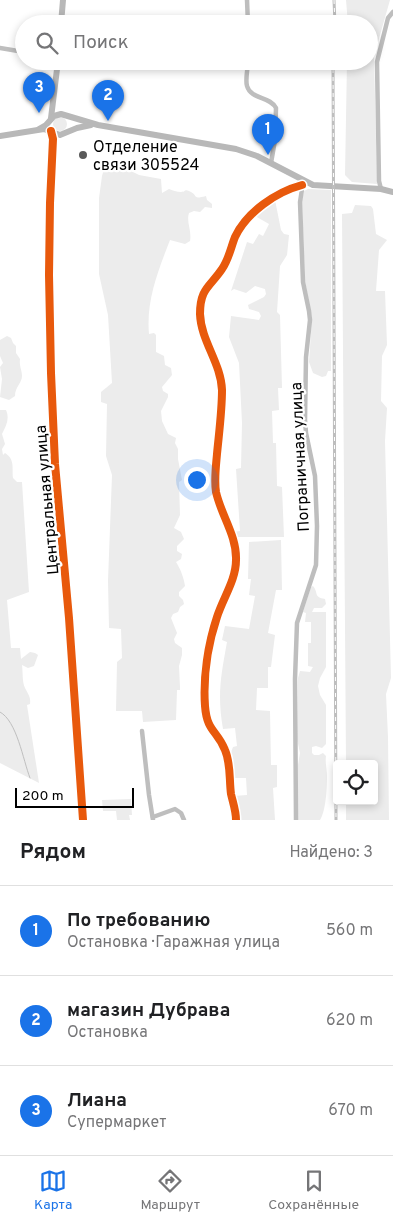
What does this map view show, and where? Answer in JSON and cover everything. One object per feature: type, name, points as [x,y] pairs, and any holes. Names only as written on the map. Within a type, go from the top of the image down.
[{"type":"main road","points":[[62,15],[64,0]]},
{"type":"main road","points":[[51,131],[49,126],[55,97],[57,70]]},
{"type":"main road","points":[[55,97],[57,108],[70,124],[63,134]]},
{"type":"main road","points":[[0,136],[39,129],[58,114],[98,125],[227,146],[271,163],[303,183],[317,186],[381,189],[393,192]]},
{"type":"main road","points":[[39,129],[63,134],[85,126],[98,125]]},
{"type":"street","points":[[247,0],[248,15]]},
{"type":"street","points":[[378,58],[388,18],[393,12]]},
{"type":"street","points":[[0,48],[15,50]]},
{"type":"street","points":[[248,70],[247,84],[252,94],[270,101],[276,108],[271,163]]},
{"type":"street","points":[[377,70],[379,181],[381,189]]},
{"type":"street","name":"Центральная улица","points":[[51,131],[53,143],[49,275],[55,464],[69,618],[83,820]]},
{"type":"street","points":[[53,143],[56,138],[63,134]]},
{"type":"street","points":[[236,820],[231,793],[228,756],[225,748],[208,724],[205,704],[211,640],[216,619],[232,580],[236,552],[216,485],[222,402],[221,382],[202,326],[201,310],[207,286],[226,263],[242,227],[272,199],[303,183]]},
{"type":"street","name":"Пограничная улица","points":[[296,820],[295,679],[297,623],[316,565],[315,476],[306,420],[306,357],[310,320],[303,282],[300,202],[303,183]]},
{"type":"street","points":[[142,731],[153,818],[175,809],[181,812],[184,820]]},
{"type":"shaded area","points":[[346,0],[390,0],[378,42],[378,15],[347,15]]},
{"type":"shaded area","points":[[347,70],[374,70],[377,184],[352,182],[345,175]]},
{"type":"shaded area","points":[[57,117],[63,117],[67,124],[63,131],[57,131],[53,127],[53,121]]},
{"type":"shaded area","points":[[104,169],[131,171],[139,175],[161,179],[162,193],[169,189],[179,192],[187,190],[197,197],[206,196],[207,200],[212,204],[212,208],[205,207],[200,212],[194,211],[189,213],[190,241],[185,244],[170,240],[157,275],[149,310],[149,334],[154,333],[156,335],[156,352],[164,356],[165,365],[171,368],[172,375],[162,387],[163,391],[168,394],[168,397],[161,411],[162,421],[168,434],[176,438],[175,443],[178,449],[182,480],[179,482],[180,515],[174,528],[181,532],[184,539],[177,546],[177,551],[182,554],[181,559],[176,562],[182,573],[185,586],[179,592],[179,596],[184,604],[171,618],[177,633],[174,639],[175,643],[182,648],[176,720],[143,722],[142,711],[116,711],[117,662],[122,658],[121,629],[109,628],[108,581],[112,475],[106,456],[107,404],[101,402],[101,392],[112,383],[108,315],[99,274],[99,198]]},
{"type":"shaded area","points":[[308,189],[331,190],[331,371],[328,371],[326,376],[322,377],[313,373],[309,362],[312,318],[305,281],[302,200],[304,191]]},
{"type":"shaded area","points":[[275,200],[281,230],[284,234],[289,235],[287,255],[280,266],[277,312],[280,315],[282,388],[278,388],[279,410],[272,411],[273,443],[276,443],[277,486],[282,487],[284,537],[235,537],[233,532],[240,531],[236,469],[241,468],[242,423],[239,363],[229,337],[231,316],[259,320],[261,316],[259,312],[249,309],[248,305],[264,297],[266,294],[265,289],[255,286],[246,293],[234,289],[231,291],[247,242],[253,244],[259,234],[263,236],[269,224],[255,216]]},
{"type":"shaded area","points":[[355,205],[371,206],[376,234],[387,240],[379,250],[376,291],[385,291],[387,345],[382,356],[381,401],[387,408],[385,441],[391,678],[386,694],[389,820],[346,820],[346,805],[378,805],[378,760],[346,760],[342,214],[352,213]]},
{"type":"shaded area","points":[[7,336],[11,338],[16,346],[22,376],[15,396],[9,400],[0,397],[2,379],[0,367],[3,363],[0,356],[0,340]]},
{"type":"shaded area","points":[[0,410],[6,410],[8,416],[2,434],[5,444],[2,449],[3,455],[5,453],[8,455],[12,461],[13,478],[17,482],[22,482],[29,592],[7,600],[11,648],[20,648],[21,659],[30,652],[38,655],[34,666],[28,668],[22,665],[23,683],[30,699],[30,704],[27,705],[39,783],[0,763]]},
{"type":"shaded area","points":[[281,540],[282,590],[276,590],[268,633],[275,635],[271,667],[268,667],[268,688],[257,688],[256,710],[270,711],[271,765],[277,765],[277,787],[273,788],[275,820],[238,820],[234,796],[247,795],[246,778],[233,778],[230,755],[233,747],[237,746],[235,728],[223,729],[220,685],[227,642],[222,640],[225,626],[249,629],[255,596],[249,595],[251,579],[248,579],[249,542]]},
{"type":"shaded area","points":[[313,586],[318,596],[325,599],[326,604],[322,608],[314,608],[312,612],[326,612],[326,667],[318,686],[320,695],[326,705],[326,744],[322,748],[312,747],[312,753],[319,755],[323,753],[326,756],[326,792],[324,811],[320,820],[298,820],[298,765],[300,753],[297,739],[298,678],[300,671],[310,672],[313,667],[308,666],[308,643],[311,643],[311,622],[305,622],[306,613],[303,612],[311,587]]},
{"type":"shaded area","points":[[131,799],[132,815],[129,815],[130,820],[117,820],[116,811],[103,811],[102,800]]},
{"type":"waterway","points":[[0,712],[6,717],[15,732],[30,778]]},
{"type":"railway","points":[[334,0],[335,15]]},
{"type":"railway","points":[[333,70],[336,820]]},
{"type":"cycle path","points":[[51,131],[53,139],[49,275],[55,464],[69,618],[83,820]]},
{"type":"cycle path","points":[[236,820],[227,755],[222,743],[210,726],[205,706],[206,672],[211,638],[234,575],[236,551],[216,492],[215,473],[222,390],[221,380],[201,324],[200,305],[206,288],[224,265],[235,237],[247,219],[263,204],[292,188],[302,185]]},
{"type":"place","name":"Лиана","points":[[39,113]]},
{"type":"place","name":"магазин Дубрава","points":[[108,121]]},
{"type":"place","name":"Отделение связи 305524","points":[[83,155]]},
{"type":"place","name":"По требованию","points":[[268,155]]}]
